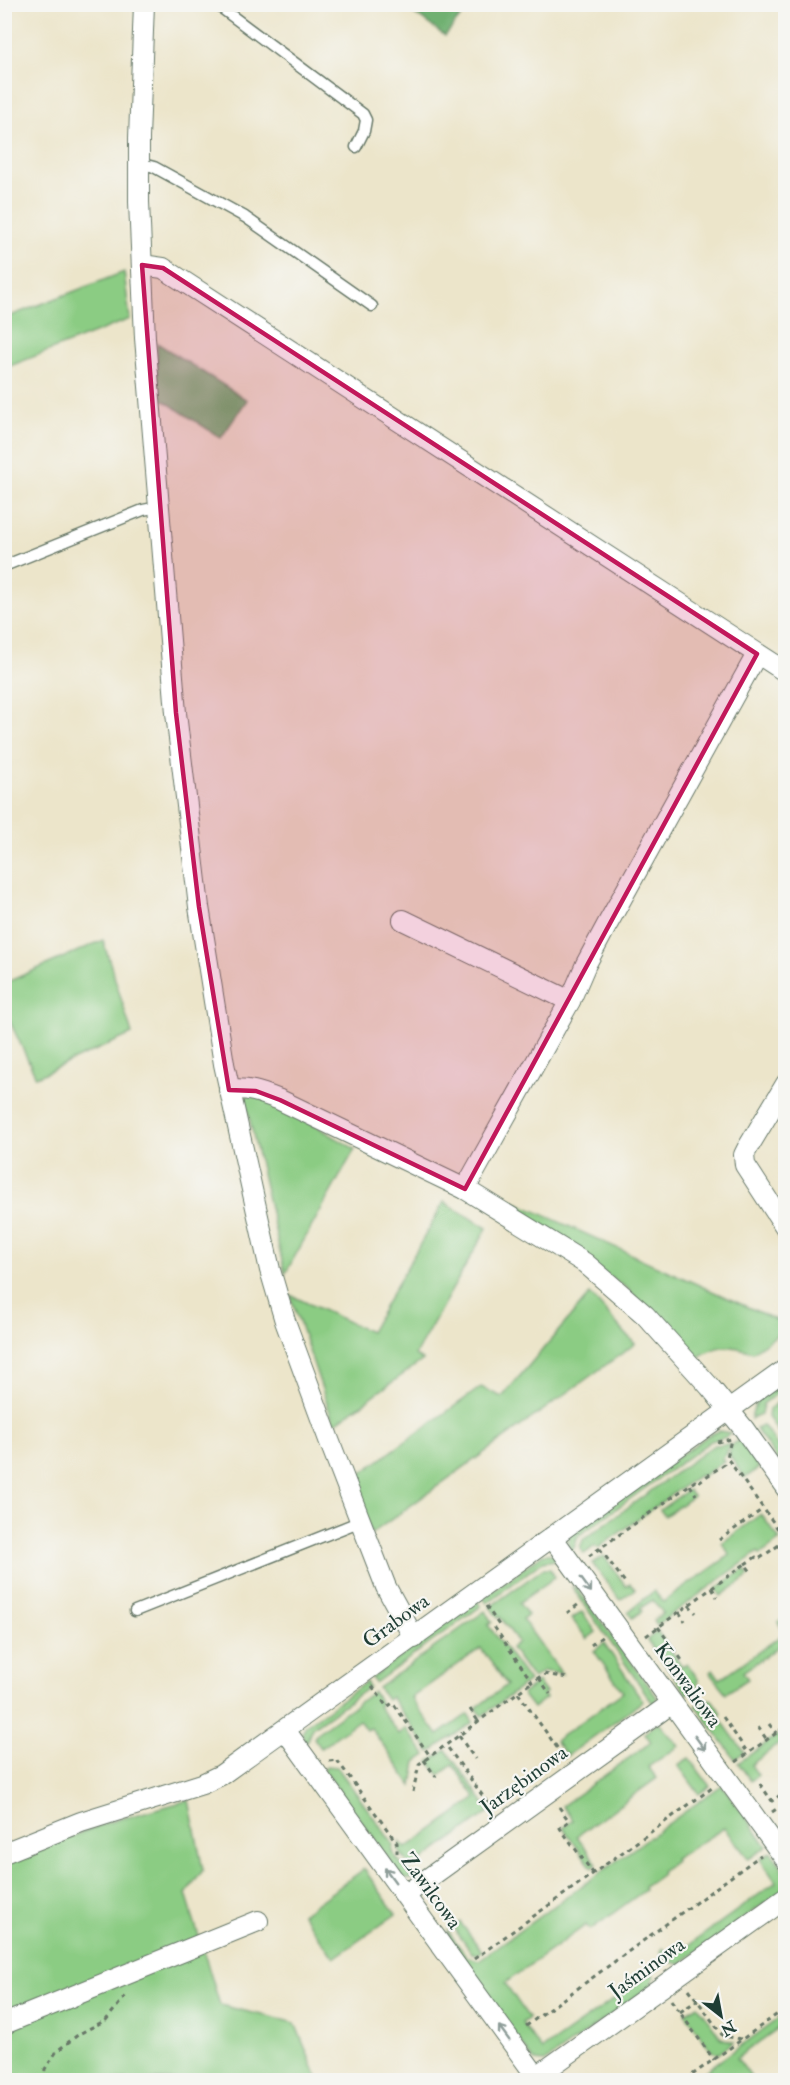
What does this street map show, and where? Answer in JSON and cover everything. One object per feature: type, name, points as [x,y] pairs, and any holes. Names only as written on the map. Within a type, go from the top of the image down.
[{"type":"street","points":[[144,4],[139,163],[141,265],[158,507],[176,713],[196,884],[229,1090],[278,1298],[386,1587],[414,1638]]},
{"type":"street","points":[[141,265],[163,268],[786,672]]},
{"type":"street","points":[[465,1189],[570,1001],[597,943],[757,654]]},
{"type":"street","points":[[403,920],[570,1001]]},
{"type":"street","points":[[786,1084],[747,1149],[744,1160],[749,1172],[786,1228]]},
{"type":"street","points":[[229,1090],[249,1089],[280,1100],[465,1189],[558,1245],[607,1280],[645,1316],[729,1410],[786,1488]]},
{"type":"street","name":"Grabowa","points":[[4,1853],[100,1815],[209,1782],[414,1638],[786,1369]]},
{"type":"street","name":"Konwaliowa","points":[[552,1537],[780,1853]]},
{"type":"street","name":"Jarzębinowa","points":[[405,1895],[672,1703]]},
{"type":"street","name":"Zawilcowa","points":[[285,1730],[538,2079]]},
{"type":"street","name":"Jaśminowa","points":[[538,2079],[661,1986],[786,1898]]},
{"type":"street","points":[[4,2024],[258,1921]]},
{"type":"lane","points":[[216,4],[363,114],[366,120],[364,131],[356,147]]},
{"type":"lane","points":[[139,163],[154,167],[244,217],[372,306]]},
{"type":"lane","points":[[4,566],[143,510],[158,507]]},
{"type":"lane","points":[[135,1611],[361,1521]]},
{"type":"path","points":[[631,1647],[745,1564],[756,1557],[759,1559],[786,1540],[727,1458],[731,1439],[712,1443]]},
{"type":"path","points":[[574,1568],[695,1481],[697,1484],[729,1461]]},
{"type":"path","points":[[690,1485],[696,1495]]},
{"type":"path","points":[[719,1540],[763,1509]]},
{"type":"path","points":[[600,1549],[627,1585]]},
{"type":"path","points":[[745,1564],[752,1573]]},
{"type":"path","points":[[712,1588],[717,1597]]},
{"type":"path","points":[[476,1592],[499,1625],[495,1628],[532,1682]]},
{"type":"path","points":[[567,1613],[579,1604]]},
{"type":"path","points":[[689,1605],[696,1613]]},
{"type":"path","points":[[679,1612],[685,1621]]},
{"type":"path","points":[[658,1627],[684,1663]]},
{"type":"path","points":[[591,1645],[603,1636]]},
{"type":"path","points":[[363,1674],[387,1707],[393,1703],[430,1756]]},
{"type":"path","points":[[413,1792],[419,1764],[424,1760],[544,1674],[567,1678]]},
{"type":"path","points":[[538,1678],[550,1694]]},
{"type":"path","points":[[518,1693],[566,1761]]},
{"type":"path","points":[[470,1709],[478,1721]]},
{"type":"path","points":[[723,1717],[748,1753]]},
{"type":"path","points":[[769,1724],[776,1733]]},
{"type":"path","points":[[758,1726],[767,1740]]},
{"type":"path","points":[[472,1960],[720,1783],[725,1776],[726,1769],[786,1726]]},
{"type":"path","points":[[459,1736],[475,1759]]},
{"type":"path","points":[[446,1745],[495,1813]]},
{"type":"path","points":[[326,1762],[337,1760],[396,1843],[396,1852],[401,1859]]},
{"type":"path","points":[[424,1760],[436,1777]]},
{"type":"path","points":[[760,1784],[772,1801],[786,1791]]},
{"type":"path","points":[[549,1793],[569,1821],[560,1828],[593,1874]]},
{"type":"path","points":[[526,2026],[780,1853]]},
{"type":"path","points":[[687,1985],[723,2036],[742,2039]]},
{"type":"path","points":[[661,1986],[714,2060]]},
{"type":"path","points":[[44,2080],[45,2069],[57,2051],[79,2034],[106,2020],[129,1993]]},
{"type":"path","points":[[680,2012],[698,2000]]},
{"type":"path","points":[[685,2080],[786,2008]]},
{"type":"highlighted area","points":[[142,265],[163,268],[757,654],[465,1189],[280,1100],[256,1091],[229,1090],[199,907],[176,713]]},
{"type":"green space","points":[[403,5],[448,5],[462,15],[445,36]]},
{"type":"green space","points":[[124,272],[130,319],[5,368],[5,318]]},
{"type":"green space","points":[[157,343],[247,400],[221,438],[157,396]]},
{"type":"green space","points":[[103,940],[132,1034],[36,1077],[5,1011],[5,983]]},
{"type":"green space","points":[[249,1093],[282,1106],[355,1149],[285,1274],[245,1099]]},
{"type":"green space","points":[[480,1186],[785,1324],[785,1329],[753,1352],[735,1347],[721,1347],[692,1361],[627,1288],[481,1195]]},
{"type":"green space","points":[[444,1202],[487,1228],[415,1355],[423,1360],[334,1424],[290,1295],[370,1332]]},
{"type":"green space","points":[[590,1294],[635,1344],[371,1534],[352,1480],[481,1387],[502,1397]]},
{"type":"green space","points":[[785,1380],[785,1388],[763,1404],[761,1415],[751,1419],[759,1400]]},
{"type":"green space","points":[[785,1397],[785,1442],[768,1417],[769,1409]]},
{"type":"green space","points":[[763,1425],[785,1456],[785,1471],[755,1428]]},
{"type":"green space","points":[[719,1431],[731,1433],[726,1437],[711,1441],[578,1536],[574,1548],[570,1551],[568,1542],[571,1533],[709,1435]]},
{"type":"green space","points":[[739,1440],[759,1468],[745,1478],[729,1455],[731,1446]]},
{"type":"green space","points":[[729,1444],[726,1455],[722,1458],[724,1461],[701,1477],[699,1475],[598,1548],[595,1546],[584,1554],[580,1548],[583,1540],[714,1445]]},
{"type":"green space","points":[[688,1490],[693,1496],[665,1516],[660,1510]]},
{"type":"green space","points":[[761,1514],[780,1540],[760,1555],[758,1552],[657,1625],[654,1620],[663,1613],[653,1600],[640,1608],[642,1611],[632,1618],[628,1612],[654,1591],[663,1602],[730,1555],[722,1543]]},
{"type":"green space","points":[[543,1554],[552,1554],[560,1559],[542,1562],[487,1603],[483,1598]]},
{"type":"green space","points":[[604,1556],[626,1586],[630,1584],[635,1589],[620,1600],[592,1563]]},
{"type":"green space","points":[[543,1569],[550,1569],[555,1577],[519,1603],[528,1615],[522,1619],[562,1674],[543,1671],[533,1679],[511,1648],[518,1642],[490,1607]]},
{"type":"green space","points":[[744,1569],[749,1576],[721,1596],[716,1589]]},
{"type":"green space","points":[[572,1587],[576,1587],[657,1697],[654,1705]]},
{"type":"green space","points":[[477,1601],[481,1606],[375,1683],[371,1678]]},
{"type":"green space","points":[[485,1611],[492,1622],[488,1625],[529,1681],[482,1716],[476,1708],[507,1685],[481,1648],[411,1698],[438,1735],[468,1714],[473,1722],[430,1752],[391,1697],[387,1700],[378,1688]]},
{"type":"green space","points":[[582,1612],[596,1632],[587,1639],[572,1619]]},
{"type":"green space","points":[[785,1617],[785,1633],[778,1622]]},
{"type":"green space","points":[[657,1631],[682,1666],[687,1663],[698,1679],[697,1687],[687,1694],[647,1640]]},
{"type":"green space","points":[[785,1633],[785,1642],[743,1672],[748,1679],[726,1693],[711,1675],[710,1671],[713,1669],[720,1679]]},
{"type":"green space","points":[[604,1643],[643,1701],[567,1756],[555,1741],[623,1692],[594,1651]]},
{"type":"green space","points":[[366,1682],[369,1687],[312,1728],[304,1742],[302,1733],[306,1725]]},
{"type":"green space","points":[[538,1682],[546,1693],[543,1695],[546,1698],[533,1708],[522,1694]]},
{"type":"green space","points":[[373,1692],[381,1704],[378,1706],[399,1734],[406,1728],[426,1755],[416,1762],[412,1786],[371,1728],[366,1730],[359,1720],[321,1748],[314,1738],[318,1732]]},
{"type":"green space","points":[[707,1699],[712,1700],[722,1713],[719,1717],[744,1752],[735,1759],[696,1706]]},
{"type":"green space","points":[[658,1722],[679,1746],[648,1767],[657,1778],[577,1836],[597,1864],[592,1868],[563,1828],[573,1820],[562,1806],[651,1742],[645,1733]]},
{"type":"green space","points":[[785,1730],[785,1739],[751,1765],[758,1775],[751,1781],[738,1763]]},
{"type":"green space","points":[[446,1750],[490,1811],[412,1868],[399,1851],[400,1842],[406,1848],[476,1798],[453,1765],[439,1775],[429,1762]]},
{"type":"green space","points":[[689,1758],[710,1786],[699,1794],[678,1765]]},
{"type":"green space","points":[[326,1766],[337,1767],[393,1844],[392,1852],[413,1879],[403,1879],[324,1770]]},
{"type":"green space","points":[[722,1785],[767,1846],[749,1859],[724,1828],[674,1859],[675,1861],[661,1872],[662,1874],[644,1887],[645,1890],[590,1930],[586,1925],[505,1983],[529,2018],[522,2023],[542,2050],[651,1973],[654,1976],[652,1985],[545,2062],[534,2061],[449,1940],[448,1931],[467,1957],[479,1960]]},
{"type":"green space","points":[[189,1800],[203,1870],[186,1894],[220,2005],[295,2023],[318,2080],[5,2080],[5,1863],[106,1823]]},
{"type":"green space","points":[[771,1852],[785,1875],[783,1890],[680,1964],[665,1959],[660,1951],[663,1948],[671,1958],[776,1882],[760,1859]]},
{"type":"green space","points":[[364,1869],[396,1914],[334,1958],[302,1914]]},
{"type":"green space","points":[[460,1922],[482,1951],[478,1954],[472,1953],[453,1927]]},
{"type":"green space","points":[[698,2005],[721,2038],[734,2042],[718,2053],[711,2051],[685,2013]]},
{"type":"green space","points":[[785,2014],[785,2023],[737,2058],[753,2080],[693,2080]]}]
